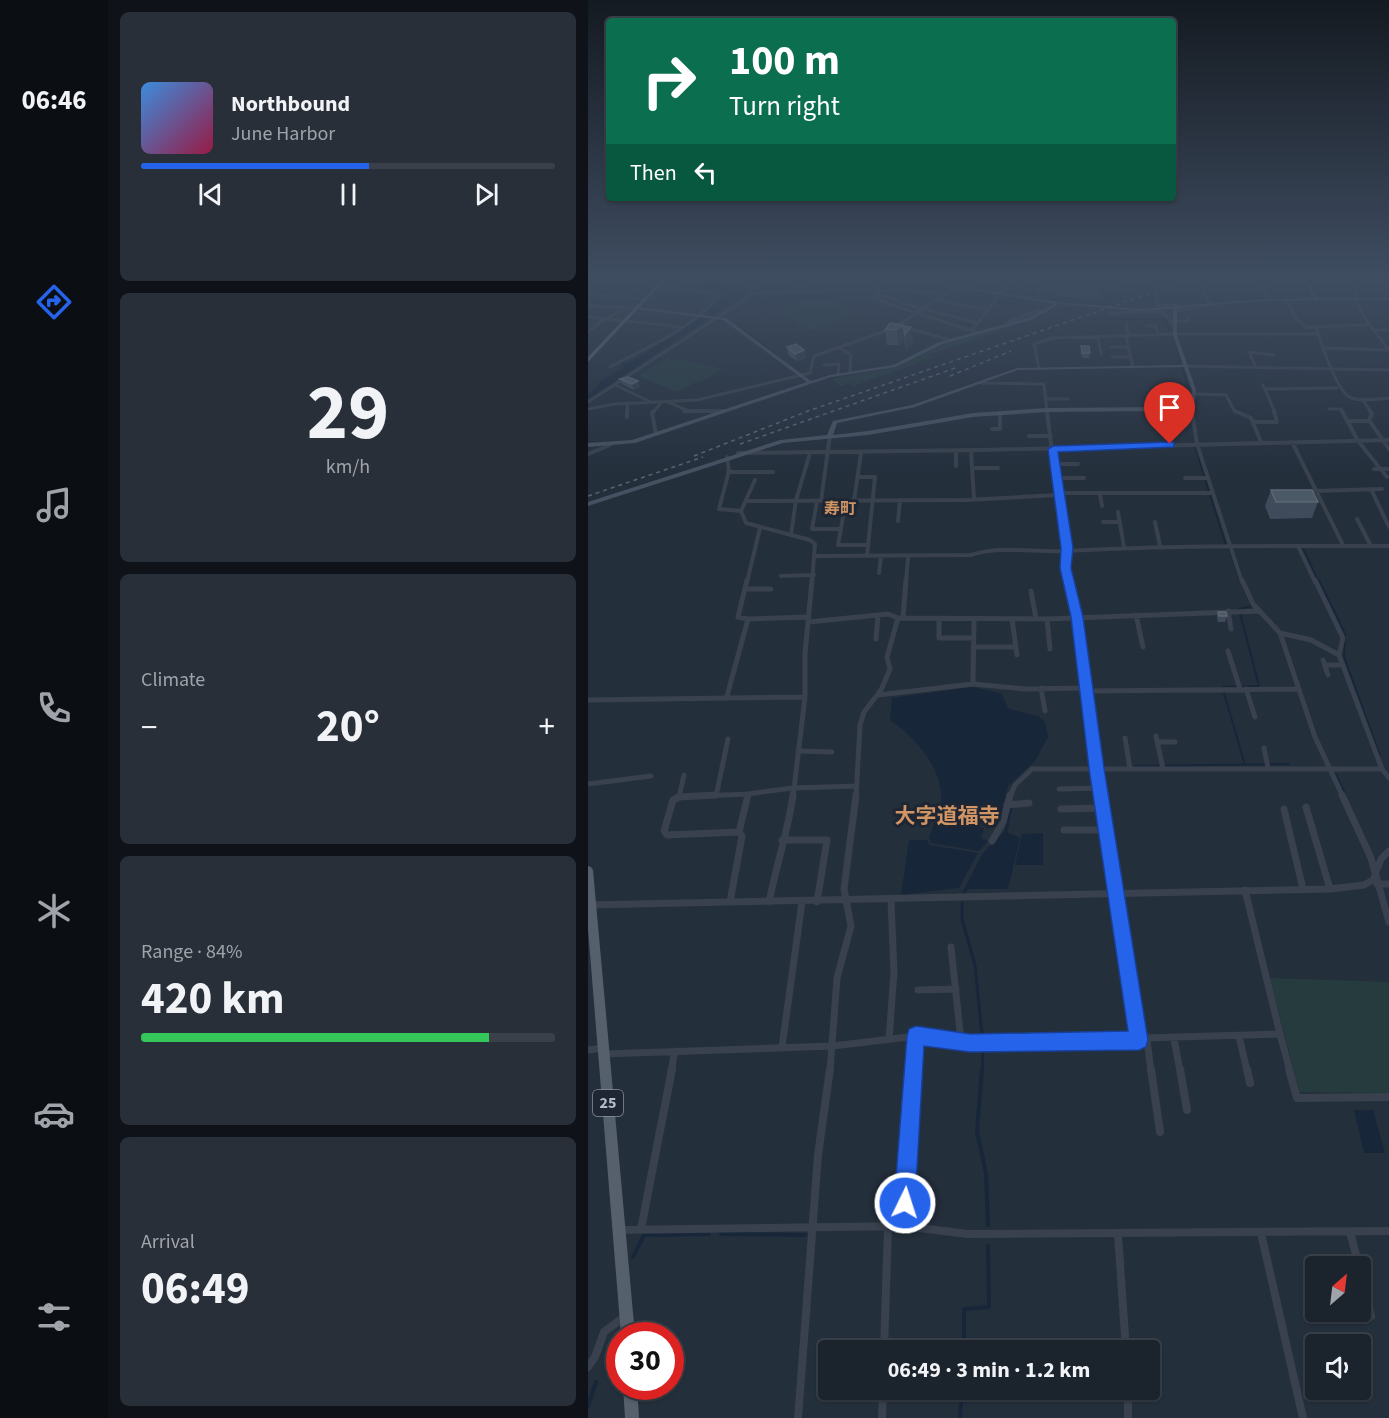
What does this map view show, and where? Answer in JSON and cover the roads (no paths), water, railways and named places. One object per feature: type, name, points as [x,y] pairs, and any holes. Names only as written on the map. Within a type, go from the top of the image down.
[{"type":"main road","points":[[588,360],[591,354]]},
{"type":"main road","name":"25","points":[[588,870],[589,905],[627,1322]]},
{"type":"main road","points":[[631,1400],[632,1418]]},
{"type":"street","points":[[610,367],[651,344]]},
{"type":"street","points":[[588,402],[675,344]]},
{"type":"street","points":[[760,344],[810,382]]},
{"type":"street","points":[[588,409],[628,403],[705,398],[810,373],[814,356],[850,344]]},
{"type":"street","points":[[588,454],[610,445],[656,434],[810,382],[838,374],[901,364],[942,344]]},
{"type":"street","points":[[1034,344],[1039,369]]},
{"type":"street","points":[[1099,344],[1101,354]]},
{"type":"street","points":[[1178,344],[1194,397],[1191,418],[1206,478],[1245,590],[1280,633],[1329,771],[1376,874],[1389,922]]},
{"type":"street","points":[[1322,344],[1337,388],[1348,398],[1389,398]]},
{"type":"street","points":[[1100,348],[1128,347],[1133,367]]},
{"type":"street","points":[[822,348],[828,352]]},
{"type":"street","points":[[840,348],[851,355],[850,372]]},
{"type":"street","points":[[1323,348],[1389,350]]},
{"type":"street","points":[[1256,367],[1249,352],[1274,355]]},
{"type":"street","points":[[1112,357],[1131,357]]},
{"type":"street","points":[[824,365],[839,364],[838,374]]},
{"type":"street","points":[[841,529],[813,529],[830,435],[835,422],[913,406],[1017,369],[1186,366],[1389,370]]},
{"type":"street","points":[[981,383],[1044,384],[1067,548],[1066,568],[1077,617],[1096,768],[1115,892],[1160,1132]]},
{"type":"street","points":[[615,385],[652,402]]},
{"type":"street","points":[[1253,422],[1277,422],[1264,387],[1337,388]]},
{"type":"street","points":[[1185,405],[1194,397],[1226,395],[1236,413],[1249,417],[1253,422],[1261,442]]},
{"type":"street","points":[[1045,399],[1068,399]]},
{"type":"street","points":[[1362,399],[1372,414],[1370,421],[1389,449]]},
{"type":"street","points":[[656,434],[652,412],[662,402]]},
{"type":"street","points":[[668,402],[675,408],[690,413],[723,411]]},
{"type":"street","points":[[627,417],[628,403]]},
{"type":"street","points":[[588,504],[738,453],[782,441],[868,433],[932,420],[1000,413],[1047,410],[1161,409],[1185,405],[1193,408]]},
{"type":"street","points":[[1329,410],[1341,410],[1358,441],[1387,477]]},
{"type":"street","points":[[992,429],[1000,429],[1000,413]]},
{"type":"street","points":[[1347,421],[1370,421]]},
{"type":"street","points":[[1029,436],[1051,436]]},
{"type":"street","points":[[738,453],[971,451],[1389,440]]},
{"type":"street","points":[[1292,442],[1314,491],[1343,545]]},
{"type":"street","points":[[588,445],[610,445]]},
{"type":"street","points":[[956,451],[956,466]]},
{"type":"street","points":[[971,451],[974,500]]},
{"type":"street","points":[[791,535],[796,500],[810,453]]},
{"type":"street","points":[[854,501],[861,453]]},
{"type":"street","points":[[727,457],[729,472],[718,506],[722,510],[741,511]]},
{"type":"street","points":[[1055,464],[1078,464]]},
{"type":"street","points":[[972,468],[998,468]]},
{"type":"street","points":[[1374,469],[1389,469]]},
{"type":"street","points":[[729,472],[773,472]]},
{"type":"street","points":[[858,477],[875,477],[867,556]]},
{"type":"street","points":[[1056,478],[1084,478]]},
{"type":"street","points":[[1185,478],[1206,478]]},
{"type":"street","points":[[741,511],[755,480]]},
{"type":"street","points":[[1371,489],[1389,527]]},
{"type":"street","points":[[1314,491],[1382,489]]},
{"type":"street","points":[[747,501],[974,500],[1058,494],[1213,493]]},
{"type":"street","points":[[1100,494],[1102,506]]},
{"type":"street","points":[[898,521],[900,500]]},
{"type":"street","points":[[846,501],[838,545],[868,545]]},
{"type":"street","points":[[741,511],[746,523],[814,542],[816,556],[809,620],[805,696],[790,818],[782,840],[769,902]]},
{"type":"street","points":[[1118,512],[1124,547]]},
{"type":"street","points":[[1357,519],[1371,546]]},
{"type":"street","points":[[1103,522],[1120,522]]},
{"type":"street","points":[[1155,522],[1160,546]]},
{"type":"street","points":[[760,528],[738,617],[748,619],[809,620],[888,614],[901,618],[1047,619],[1260,610]]},
{"type":"street","points":[[816,556],[908,557],[971,555],[986,550],[1160,546],[1389,546]]},
{"type":"street","points":[[992,841],[1003,829],[1007,805],[1015,781],[1032,769],[1268,766],[1322,767],[1329,771],[1386,773],[1339,655],[1343,638],[1298,546]]},
{"type":"street","points":[[879,573],[881,556]]},
{"type":"street","points":[[798,1418],[818,1155],[833,1046],[837,978],[851,926],[844,889],[857,786],[863,714],[868,703],[878,695],[890,669],[887,657],[901,618],[908,557]]},
{"type":"street","points":[[781,576],[814,575]]},
{"type":"street","points":[[745,589],[771,589]]},
{"type":"street","points":[[1031,591],[1035,619]]},
{"type":"street","points":[[1228,611],[1231,629]]},
{"type":"street","points":[[876,639],[878,615]]},
{"type":"street","points":[[1136,615],[1143,647]]},
{"type":"street","points":[[727,696],[748,619]]},
{"type":"street","points":[[939,619],[939,638],[973,638]]},
{"type":"street","points":[[973,684],[974,619]]},
{"type":"street","points":[[1012,619],[1014,647],[1017,655]]},
{"type":"street","points":[[1047,619],[1050,649]]},
{"type":"street","points":[[1280,633],[1302,636],[1325,645],[1339,655]]},
{"type":"street","points":[[973,647],[1014,647]]},
{"type":"street","points":[[1228,651],[1241,688],[1255,717]]},
{"type":"street","points":[[1328,675],[1324,663],[1343,666]]},
{"type":"street","points":[[878,695],[973,684],[1086,689],[1299,689]]},
{"type":"street","points":[[1041,688],[1045,711]]},
{"type":"street","points":[[588,700],[805,696]]},
{"type":"street","points":[[1125,738],[1130,769]]},
{"type":"street","points":[[1162,767],[1157,739],[1175,742]]},
{"type":"street","points":[[716,796],[728,740]]},
{"type":"street","points":[[1264,748],[1268,766]]},
{"type":"street","points":[[798,751],[832,752]]},
{"type":"street","points":[[679,797],[684,775]]},
{"type":"street","points":[[588,784],[616,783],[624,778],[651,776]]},
{"type":"street","points":[[739,832],[667,835],[664,831],[673,800],[679,797],[748,794],[792,788],[857,786]]},
{"type":"street","points":[[1059,789],[1100,788]]},
{"type":"street","points":[[730,902],[742,836],[739,832],[748,794]]},
{"type":"street","points":[[1007,805],[1029,803]]},
{"type":"street","points":[[1306,807],[1330,889]]},
{"type":"street","points":[[1061,809],[1102,808]]},
{"type":"street","points":[[1284,809],[1303,889]]},
{"type":"street","points":[[1064,830],[1106,830]]},
{"type":"street","points":[[782,840],[826,840],[817,902]]},
{"type":"street","points":[[589,905],[848,902],[1115,892],[1330,889],[1364,885],[1373,880],[1381,860],[1389,851]]},
{"type":"street","points":[[1377,884],[1389,884]]},
{"type":"street","points":[[1245,890],[1297,1098],[1389,1097]]},
{"type":"street","points":[[889,1039],[894,972],[891,901]]},
{"type":"street","points":[[782,1047],[802,902]]},
{"type":"street","points":[[951,947],[961,1041]]},
{"type":"street","points":[[918,990],[956,989]]},
{"type":"street","points":[[588,1050],[675,1051],[833,1046],[916,1036],[961,1041],[1143,1040],[1280,1035]]},
{"type":"street","points":[[903,1226],[916,1036]]},
{"type":"street","points":[[1239,1036],[1250,1083]]},
{"type":"street","points":[[1174,1039],[1187,1110]]},
{"type":"street","points":[[641,1229],[675,1051]]},
{"type":"street","points":[[620,1230],[903,1226],[968,1234],[1389,1232]]},
{"type":"street","points":[[884,1340],[888,1228]]},
{"type":"street","points":[[1350,1232],[1356,1256]]},
{"type":"street","points":[[1261,1233],[1303,1418]]},
{"type":"street","points":[[1118,1234],[1125,1340]]},
{"type":"street","points":[[588,1367],[595,1357],[604,1332],[627,1315]]},
{"type":"street","points":[[882,1418],[883,1400]]},
{"type":"street","points":[[1128,1400],[1128,1418]]},
{"type":"water","points":[[659,344],[670,344],[588,399],[588,395],[601,381]]},
{"type":"water","points":[[972,687],[1001,693],[1009,709],[1038,716],[1045,722],[1048,737],[1035,761],[1008,786],[1000,827],[997,828],[957,816],[952,820],[939,816],[940,787],[930,761],[912,738],[890,720],[892,698]]},
{"type":"water","points":[[936,819],[953,824],[958,821],[984,828],[981,838],[988,841],[979,851],[931,843],[929,837]]},
{"type":"water","points":[[1007,832],[1020,838],[1008,889],[966,889],[984,855]]},
{"type":"water","points":[[1043,833],[1043,865],[1015,865],[1022,834]]},
{"type":"water","points":[[909,840],[928,840],[929,845],[978,853],[959,888],[901,895]]},
{"type":"water","points":[[1354,1110],[1373,1110],[1385,1153],[1364,1153]]},
{"type":"waterway","points":[[762,344],[777,355]]},
{"type":"waterway","points":[[1177,349],[1181,363]]},
{"type":"waterway","points":[[622,363],[628,365]]},
{"type":"waterway","points":[[1182,368],[1189,389]]},
{"type":"waterway","points":[[1195,446],[1209,492]]},
{"type":"waterway","points":[[1210,495],[1226,545]]},
{"type":"waterway","points":[[1229,548],[1240,582]]},
{"type":"waterway","points":[[1303,548],[1319,582]]},
{"type":"waterway","points":[[1239,609],[1252,606],[1240,580]]},
{"type":"waterway","points":[[1319,580],[1345,634],[1344,657],[1380,756]]},
{"type":"waterway","points":[[1223,687],[1259,686],[1240,613]]},
{"type":"waterway","points":[[1074,620],[1081,683]]},
{"type":"waterway","points":[[1082,691],[1092,767]]},
{"type":"waterway","points":[[1224,693],[1245,765]]},
{"type":"waterway","points":[[1245,765],[1289,764]]},
{"type":"waterway","points":[[1135,766],[1245,765]]},
{"type":"waterway","points":[[1336,774],[1345,794]]},
{"type":"waterway","points":[[964,893],[984,854],[1006,832],[1011,807]]},
{"type":"waterway","points":[[962,903],[962,919],[975,965],[982,1035]]},
{"type":"waterway","points":[[982,1071],[983,1052]]},
{"type":"waterway","points":[[982,1069],[977,1132],[986,1173],[988,1225]]},
{"type":"waterway","points":[[633,1257],[644,1235],[709,1234]]},
{"type":"waterway","points":[[721,1234],[805,1235]]},
{"type":"waterway","points":[[964,1340],[964,1309],[989,1307],[988,1246]]},
{"type":"waterway","points":[[588,1406],[596,1382]]},
{"type":"waterway","points":[[960,1418],[961,1400]]},
{"type":"railway","points":[[694,456],[808,411],[1002,344]]},
{"type":"railway","points":[[950,376],[1011,351]]},
{"type":"railway","points":[[740,444],[955,368]]},
{"type":"railway","points":[[588,496],[703,457]]},
{"type":"district","name":"寿町","points":[[840,509]]},
{"type":"district","name":"大字道福寺","points":[[947,816]]}]
